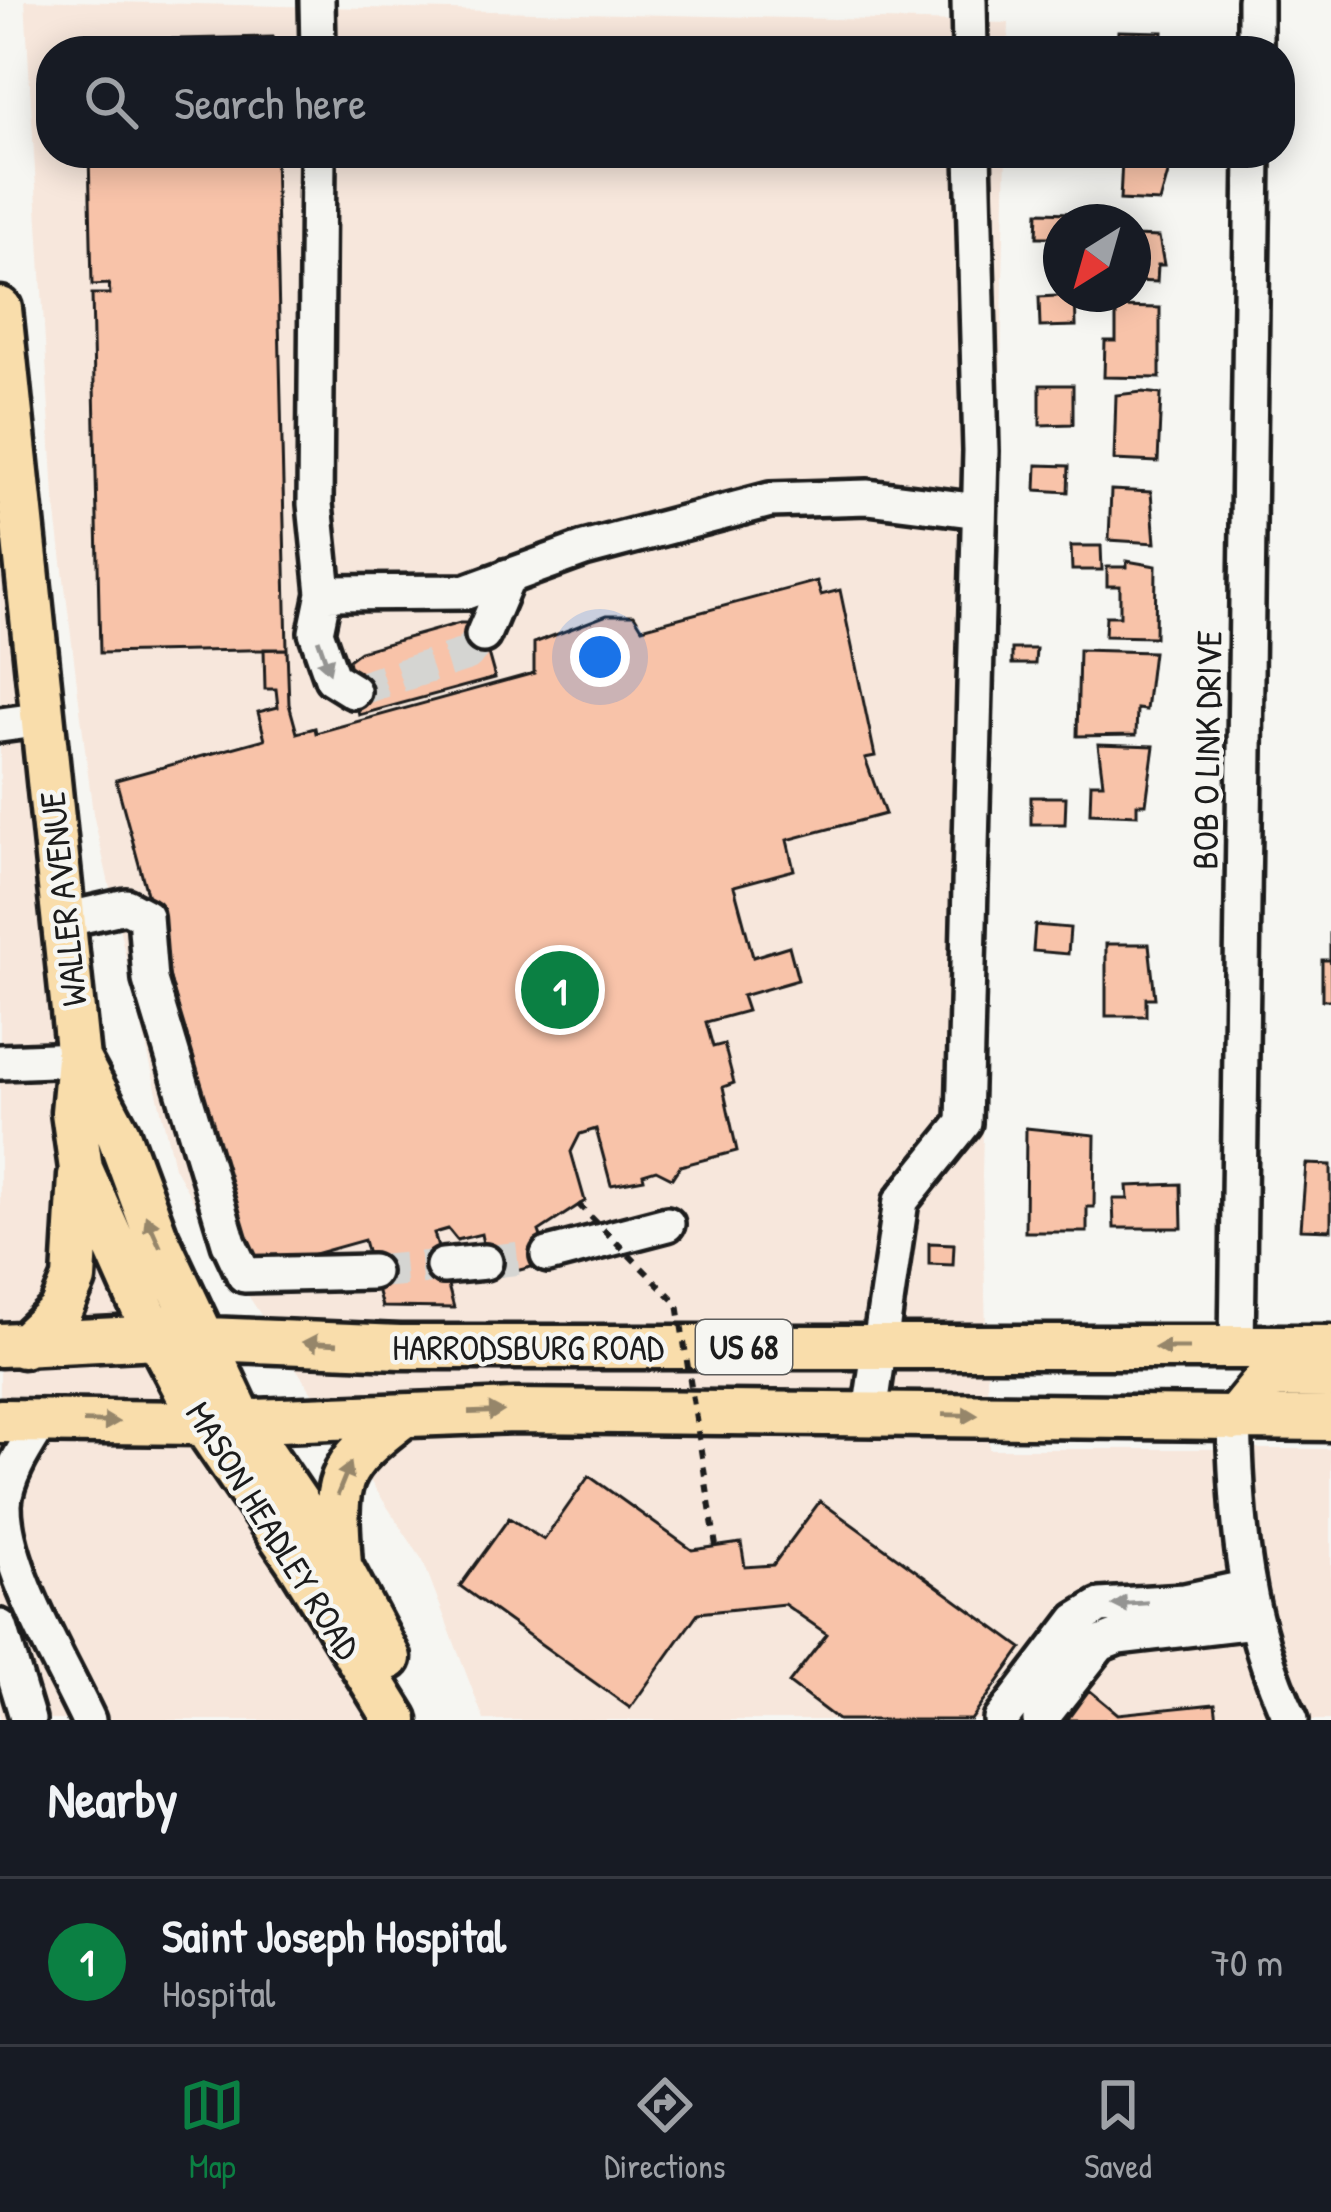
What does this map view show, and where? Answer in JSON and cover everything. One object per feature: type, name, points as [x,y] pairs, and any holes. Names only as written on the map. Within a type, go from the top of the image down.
[{"type":"main road","name":"WALLER AVENUE","points":[[0,309],[10,505],[44,718],[78,1059],[73,1112],[81,1169],[158,1337]]},
{"type":"main road","name":"WALLER AVENUE","points":[[78,1059],[118,1134],[134,1185],[202,1337]]},
{"type":"main road","points":[[11,1346],[60,1312],[74,1279],[81,1169]]},
{"type":"main road","name":"HARRODSBURG ROAD","points":[[158,1337],[400,1347],[1331,1347]]},
{"type":"main road","name":"MASON HEADLEY ROAD","points":[[158,1337],[340,1566],[399,1677],[411,1720]]},
{"type":"main road","name":"US 68","points":[[11,1346],[158,1337]]},
{"type":"main road","name":"MASON HEADLEY ROAD","points":[[202,1337],[223,1423],[310,1580],[396,1720]]},
{"type":"main road","points":[[1071,1417],[1104,1391],[1207,1390],[1237,1348]]},
{"type":"main road","points":[[1234,1419],[1268,1376],[1331,1377]]},
{"type":"main road","name":"HARRODSBURG ROAD","points":[[223,1423],[515,1411],[1331,1419]]},
{"type":"main road","points":[[340,1566],[336,1498],[344,1468],[403,1416]]},
{"type":"main road","name":"US 68","points":[[21,1421],[223,1423]]},
{"type":"street","points":[[317,0],[317,36]]},
{"type":"street","points":[[969,0],[970,36]]},
{"type":"street","points":[[1255,36],[1256,0]]},
{"type":"street","points":[[318,168],[315,504],[324,602],[316,632],[332,678],[353,691]]},
{"type":"street","points":[[871,1414],[901,1201],[964,1123],[980,511],[973,168]]},
{"type":"street","name":"BOB O LINK DRIVE","points":[[1237,1348],[1253,168]]},
{"type":"street","points":[[324,602],[466,592],[584,549],[770,500],[868,497],[980,511]]},
{"type":"street","points":[[483,635],[508,576]]},
{"type":"street","points":[[0,725],[44,718]]},
{"type":"street","points":[[64,920],[126,906],[145,916],[151,980],[229,1243],[244,1275],[372,1272]]},
{"type":"street","points":[[0,1062],[78,1059]]},
{"type":"street","points":[[548,1255],[668,1224]]},
{"type":"street","points":[[443,1266],[485,1262]]},
{"type":"street","points":[[1234,1419],[1237,1526],[1250,1604],[1291,1720]]},
{"type":"street","points":[[21,1421],[21,1455],[4,1502],[11,1544],[88,1720]]},
{"type":"street","points":[[1001,1720],[1077,1620],[1100,1606],[1185,1600],[1250,1604]]},
{"type":"street","points":[[1040,1720],[1100,1644],[1250,1604]]},
{"type":"street","points":[[0,1627],[16,1703],[65,1670]]},
{"type":"path","points":[[578,1204],[678,1304],[716,1546]]},
{"type":"shaded area","points":[[25,0],[1009,23],[1009,36],[36,36],[36,168],[1006,168],[982,1175],[989,1449],[1331,1449],[1331,1720],[484,1720],[423,1561],[232,1271],[174,1167],[93,814],[54,497]]},
{"type":"shaded area","points":[[0,411],[36,846],[119,1291],[366,1720],[0,1720]]},
{"type":"building","points":[[1118,31],[1163,32],[1163,36],[1118,36]]},
{"type":"building","points":[[89,168],[275,168],[287,649],[100,653],[92,294],[110,294],[109,284],[92,285]]},
{"type":"building","points":[[1122,168],[1169,170],[1160,202],[1120,200]]},
{"type":"building","points":[[1038,212],[1043,212],[1043,237],[1037,237]]},
{"type":"building","points":[[1151,237],[1159,237],[1164,265],[1158,265],[1157,282],[1151,282]]},
{"type":"building","points":[[1039,297],[1043,297],[1043,312],[1076,312],[1076,326],[1040,327]]},
{"type":"building","points":[[1160,308],[1160,378],[1104,377],[1105,341],[1116,341],[1116,312]]},
{"type":"building","points":[[1040,385],[1073,385],[1073,424],[1040,425]]},
{"type":"building","points":[[1161,394],[1158,462],[1114,460],[1116,395]]},
{"type":"building","points":[[1037,465],[1069,466],[1068,492],[1036,490]]},
{"type":"building","points":[[1111,490],[1151,492],[1155,543],[1109,540]]},
{"type":"building","points":[[1071,546],[1101,546],[1102,570],[1072,570]]},
{"type":"building","points":[[1127,561],[1156,566],[1155,637],[1105,636],[1106,616],[1120,616],[1120,586],[1107,586],[1107,567],[1127,567]]},
{"type":"building","points":[[817,581],[821,595],[840,590],[875,756],[865,758],[885,814],[787,840],[794,870],[734,886],[753,957],[789,946],[798,980],[742,996],[747,1011],[706,1022],[713,1047],[724,1044],[734,1083],[723,1087],[737,1151],[680,1166],[672,1178],[656,1170],[643,1174],[644,1179],[611,1185],[596,1129],[580,1134],[571,1152],[585,1201],[539,1231],[550,1262],[490,1278],[481,1234],[457,1240],[448,1229],[434,1233],[454,1308],[382,1307],[364,1240],[250,1272],[116,780],[265,739],[258,712],[278,707],[276,689],[265,689],[264,649],[287,649],[289,704],[297,733],[315,728],[316,733],[534,673],[534,643],[607,615],[634,615],[642,628]]},
{"type":"building","points":[[474,623],[483,635],[495,678],[359,715],[348,660],[360,651]]},
{"type":"building","points":[[1012,649],[1036,649],[1035,664],[1012,664]]},
{"type":"building","points":[[1079,650],[1153,652],[1146,710],[1137,709],[1136,735],[1077,736]]},
{"type":"building","points":[[1098,744],[1154,746],[1146,804],[1137,804],[1137,815],[1090,813],[1091,783],[1103,783]]},
{"type":"building","points":[[1031,797],[1066,797],[1065,824],[1031,824]]},
{"type":"building","points":[[1035,925],[1070,928],[1068,954],[1033,951]]},
{"type":"building","points":[[1330,932],[1331,1000],[1322,1000],[1322,960],[1330,960]]},
{"type":"building","points":[[1106,944],[1149,944],[1155,998],[1146,998],[1146,1016],[1106,1016]]},
{"type":"building","points":[[1026,1128],[1095,1135],[1094,1207],[1087,1207],[1087,1232],[1025,1232]]},
{"type":"building","points":[[1306,1164],[1331,1165],[1331,1230],[1301,1229]]},
{"type":"building","points":[[1181,1184],[1182,1228],[1114,1228],[1113,1199],[1128,1199],[1127,1186]]},
{"type":"building","points":[[929,1243],[954,1244],[953,1265],[929,1264]]},
{"type":"building","points":[[589,1476],[692,1550],[741,1543],[745,1567],[773,1565],[820,1501],[1022,1648],[971,1720],[838,1720],[789,1683],[827,1634],[784,1604],[698,1613],[630,1708],[460,1586],[509,1518],[544,1540]]},
{"type":"building","points":[[1089,1690],[1118,1714],[1215,1704],[1217,1720],[1067,1720]]},
{"type":"tunnel","points":[[353,691],[467,654],[483,635]]},
{"type":"tunnel","points":[[485,1262],[548,1255]]},
{"type":"tunnel","points":[[372,1272],[443,1266]]},
{"type":"place","name":"Saint Joseph Hospital","points":[[560,990]]}]
